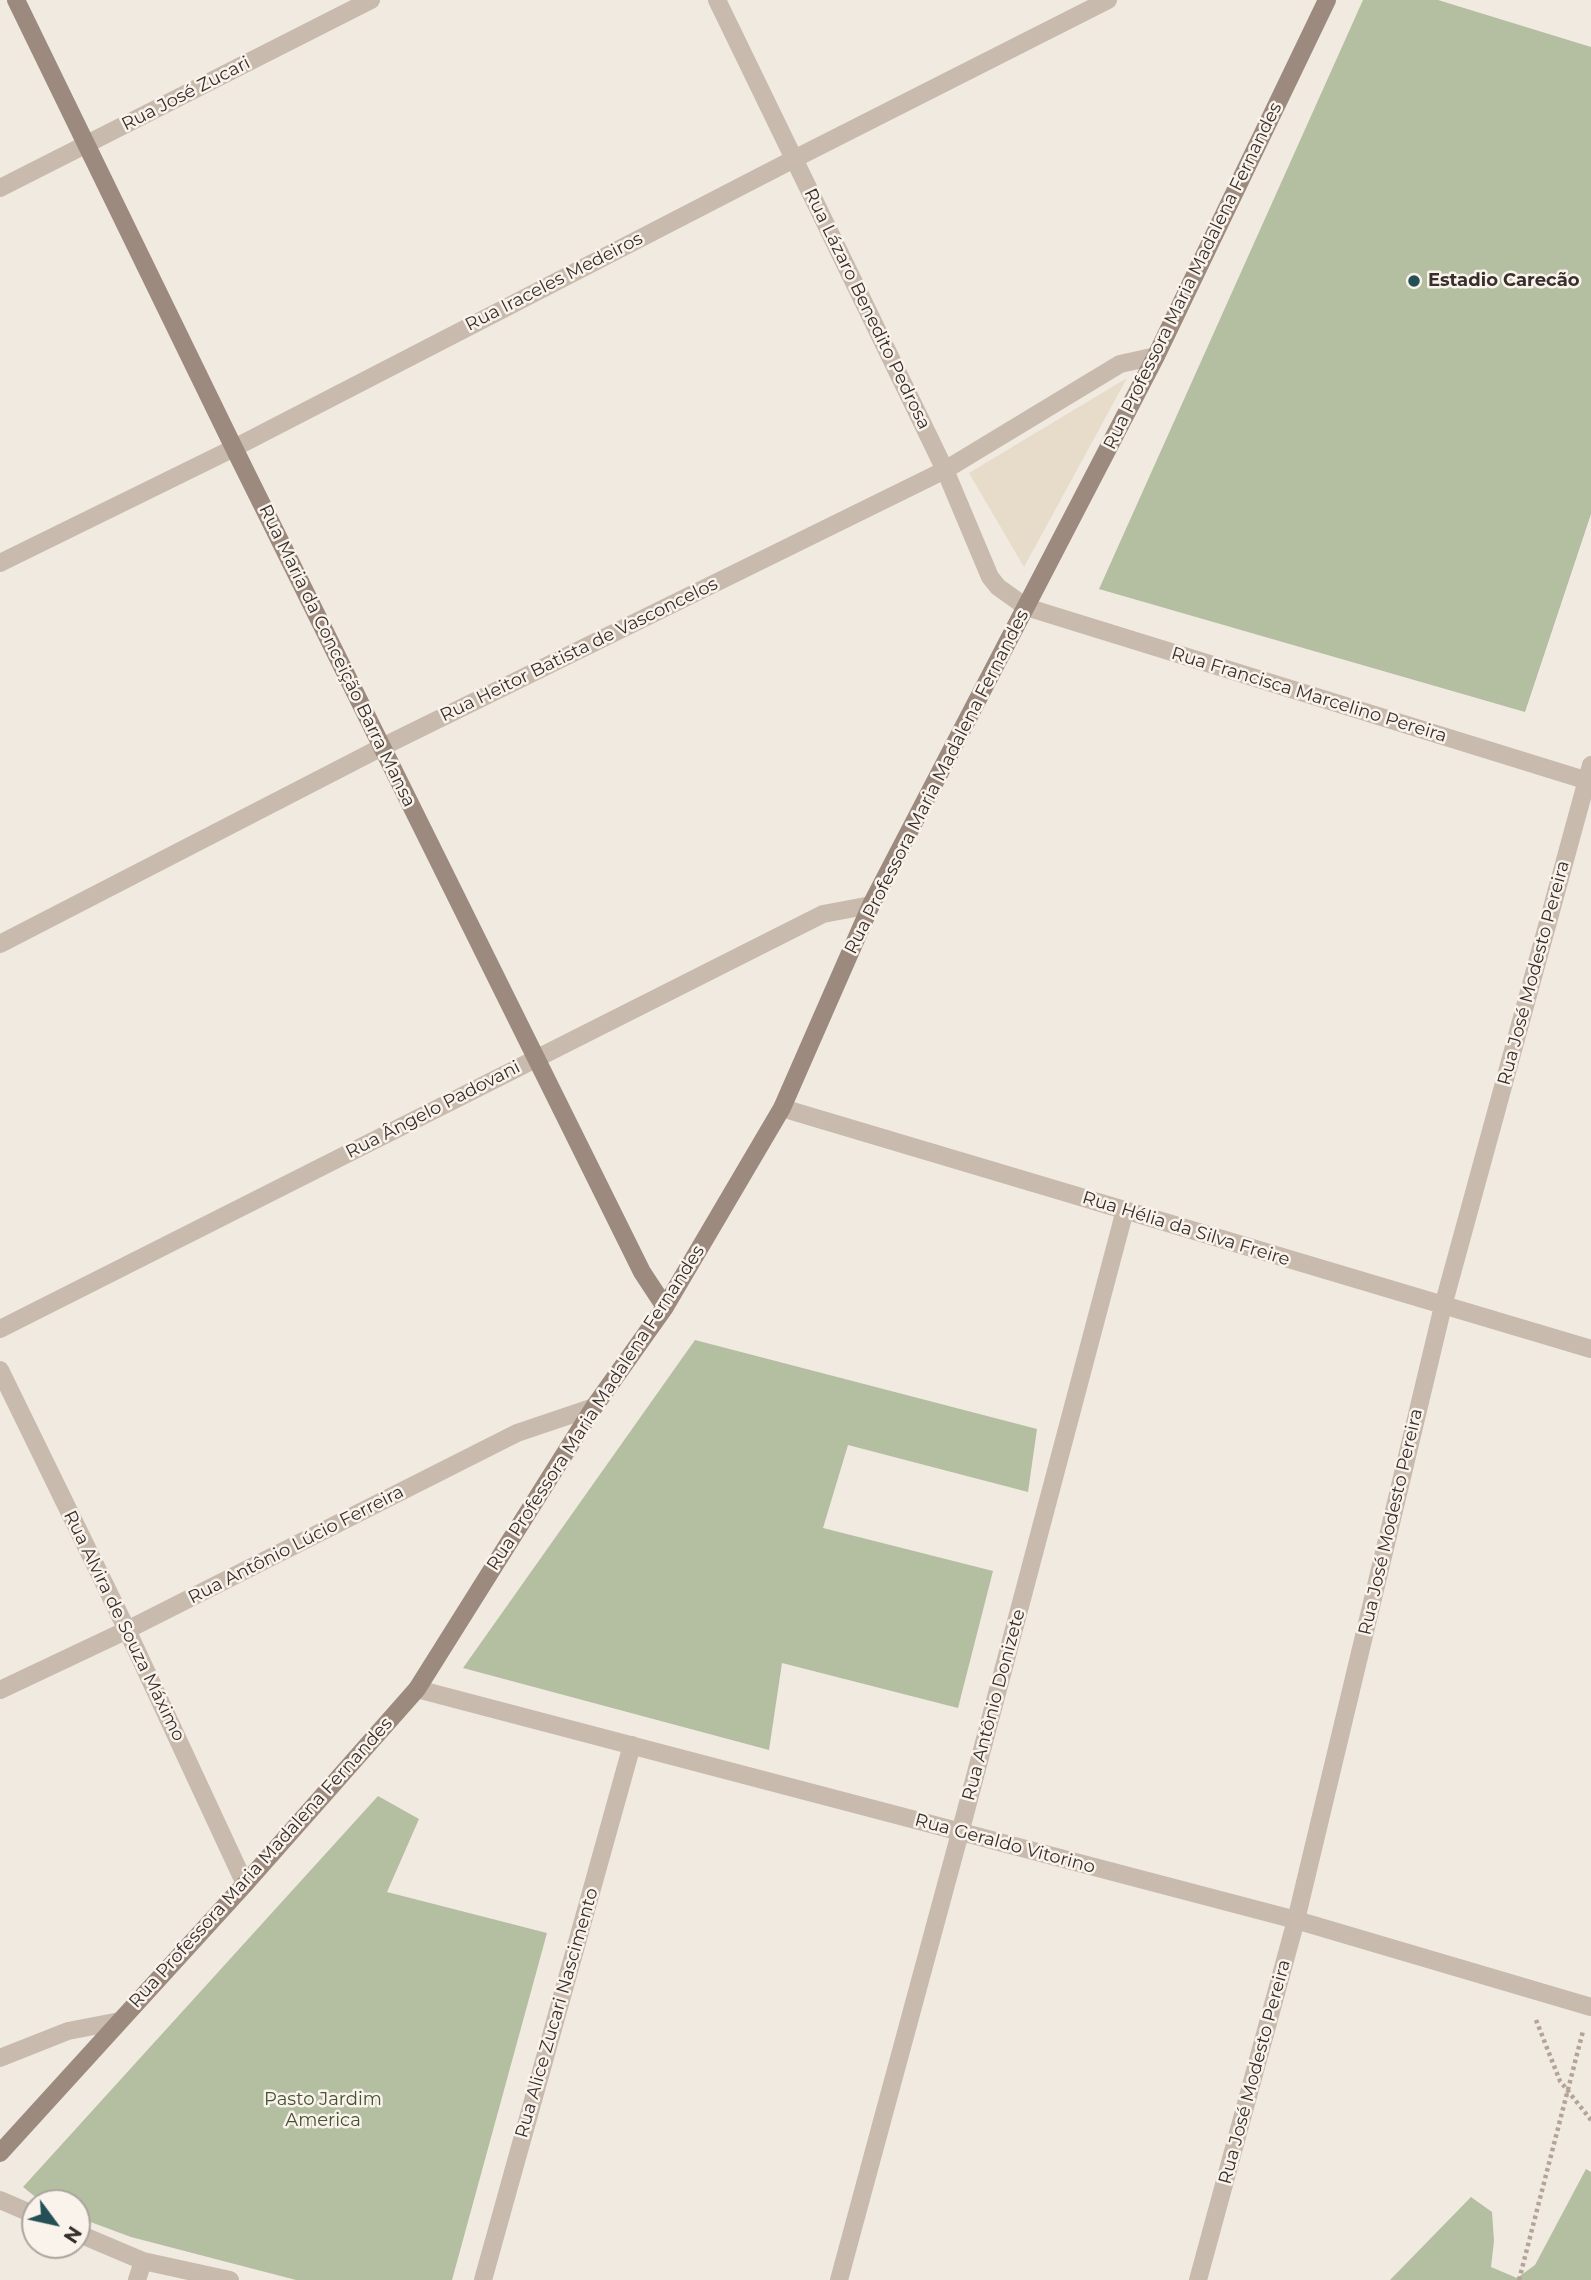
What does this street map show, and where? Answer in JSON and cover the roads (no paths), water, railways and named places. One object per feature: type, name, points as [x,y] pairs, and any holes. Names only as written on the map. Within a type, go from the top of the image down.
[{"type":"street","name":"Rua Maria da Conceição Barra Mansa","points":[[16,0],[234,448],[642,1272],[665,1307]]},
{"type":"street","name":"Rua José Zucari","points":[[0,188],[371,0]]},
{"type":"street","name":"Rua Lázaro Benedito Pedrosa","points":[[717,0],[945,470],[990,577],[1026,607]]},
{"type":"street","name":"Rua Iraceles Medeiros","points":[[0,563],[234,448],[1108,0]]},
{"type":"street","name":"Rua Professora Maria Madalena Fernandes","points":[[0,2153],[245,1884],[417,1689],[594,1407],[665,1307],[782,1108],[871,905],[1156,356],[1327,0]]},
{"type":"street","name":"Rua Heitor Batista de Vasconcelos","points":[[0,944],[382,747],[945,470],[1119,364],[1156,356]]},
{"type":"street","name":"Rua Francisca Marcelino Pereira","points":[[1026,607],[1589,776]]},
{"type":"street","name":"Rua José Modesto Pereira","points":[[1198,2280],[1296,1920],[1443,1306],[1589,776]]},
{"type":"street","name":"Rua Ângelo Padovani","points":[[0,1329],[823,914],[871,905]]},
{"type":"street","name":"Rua Hélia da Silva Freire","points":[[782,1108],[1591,1349]]},
{"type":"street","name":"Rua Antônio Donizete","points":[[839,2280],[1125,1210]]},
{"type":"street","name":"Rua Alvira de Souza Máximo","points":[[0,1370],[127,1630],[245,1884]]},
{"type":"street","name":"Rua Antônio Lúcio Ferreira","points":[[0,1690],[127,1630],[517,1433],[594,1407]]},
{"type":"street","name":"Rua Geraldo Vitorino","points":[[417,1689],[1296,1920],[1590,2007]]},
{"type":"street","name":"Rua Alice Zucari Nascimento","points":[[483,2280],[632,1745]]},
{"type":"street","points":[[0,2058],[68,2031],[120,2021]]},
{"type":"street","points":[[0,2200],[21,2209]]},
{"type":"street","points":[[91,2239],[143,2261],[230,2280]]},
{"type":"street","points":[[137,2280],[143,2261]]},
{"type":"place","name":"Estadio Carecão","points":[[1414,281]]},
{"type":"park label","name":"Pasto Jardim America","points":[[323,2110]]}]
